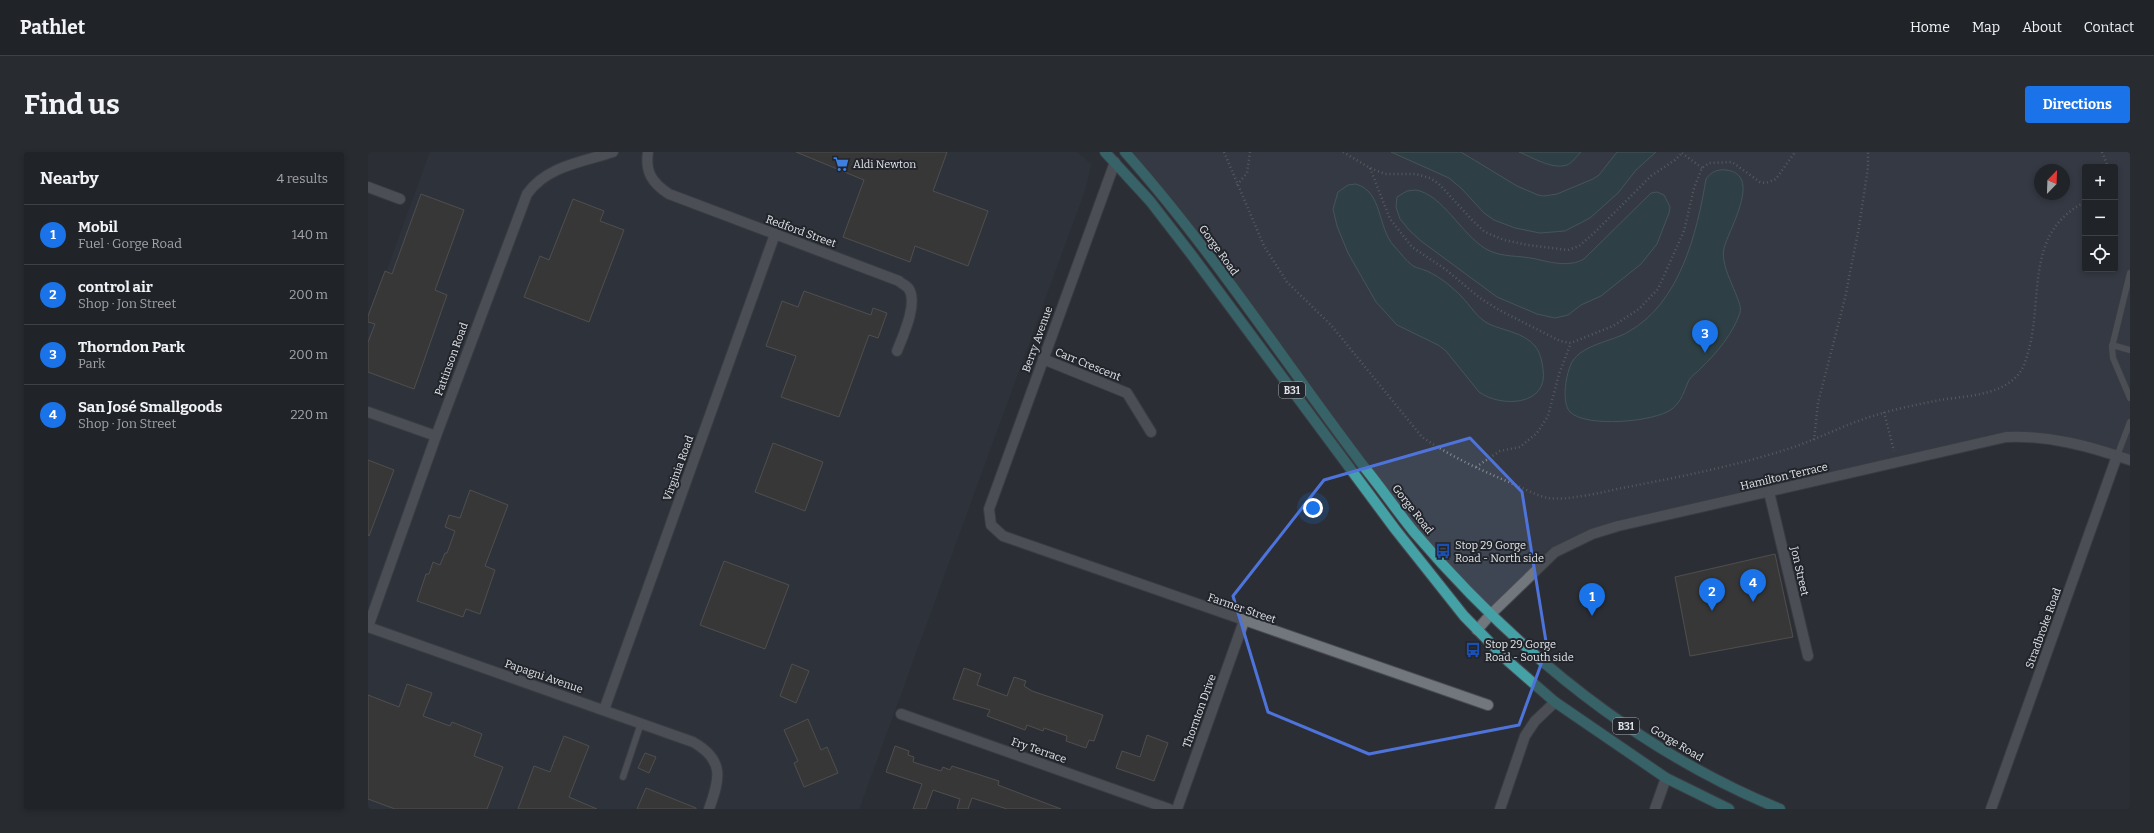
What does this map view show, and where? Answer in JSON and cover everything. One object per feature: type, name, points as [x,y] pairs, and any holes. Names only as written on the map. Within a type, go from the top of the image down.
[{"type":"main road","name":"B31","points":[[1105,152],[1150,201],[1395,529],[1451,600],[1477,630],[1509,662],[1555,702],[1666,778],[1729,809]]},
{"type":"main road","name":"Gorge Road","points":[[1125,152],[1178,215],[1413,530],[1462,586],[1533,655],[1580,694],[1627,727],[1677,759],[1754,798],[1780,809]]},
{"type":"street","name":"Pattinson Road","points":[[368,627],[436,436],[520,208],[527,194],[534,184],[548,173],[613,152]]},
{"type":"street","name":"Redford Street","points":[[648,152],[646,164],[656,186],[669,194],[899,281],[909,289],[913,299],[909,318],[897,351]]},
{"type":"street","name":"Berry Avenue","points":[[991,525],[988,509],[1115,162]]},
{"type":"street","points":[[368,187],[400,199]]},
{"type":"street","name":"Virginia Road","points":[[604,710],[775,234]]},
{"type":"street","name":"Carr Crescent","points":[[1043,358],[1127,393],[1151,432]]},
{"type":"street","points":[[368,412],[436,436]]},
{"type":"street","name":"Hamilton Terrace","points":[[1477,630],[1491,614],[1555,552],[1592,534],[1618,526],[2006,437],[2025,436],[2071,442],[2130,460]]},
{"type":"street","name":"Stradbroke Road","points":[[1991,809],[2117,456]]},
{"type":"street","name":"Jon Street","points":[[1769,492],[1808,656]]},
{"type":"street","name":"Farmer Street","points":[[991,525],[1003,536],[1488,705]]},
{"type":"street","name":"Thornton Drive","points":[[1177,809],[1244,621]]},
{"type":"street","name":"Papagni Avenue","points":[[368,627],[693,742],[709,753],[714,761],[718,780],[709,809]]},
{"type":"street","points":[[1500,809],[1525,736],[1535,721],[1555,702]]},
{"type":"street","name":"Fry Terrace","points":[[901,714],[1169,809]]},
{"type":"street","points":[[1655,809],[1666,778]]},
{"type":"lane","points":[[2130,273],[2112,345],[2113,358],[2130,398]]},
{"type":"lane","points":[[2112,345],[2130,350]]},
{"type":"lane","points":[[2117,456],[2130,422]]},
{"type":"lane","points":[[623,778],[641,723]]},
{"type":"path","points":[[1224,152],[1264,246],[1287,282],[1331,325],[1422,437],[1441,450],[1476,467],[1549,498],[1589,495],[1685,476],[1788,449],[1814,440],[1864,418],[1884,412],[1980,394],[2002,387],[2014,379],[2022,369],[2032,336],[2039,265],[2044,247],[2051,234],[2062,220],[2076,206],[2082,203]]},
{"type":"path","points":[[1237,185],[1247,173],[1250,152]]},
{"type":"path","points":[[1343,152],[1370,168],[1385,174],[1416,174],[1430,178],[1444,189],[1485,232],[1504,240],[1528,245],[1568,250],[1579,246],[1651,176],[1682,153],[1702,168]]},
{"type":"path","points":[[1370,168],[1390,219],[1400,234],[1412,247],[1439,265],[1480,298],[1499,310],[1560,341],[1571,343],[1613,326],[1639,309],[1658,289],[1684,232],[1694,188],[1702,168],[1709,163],[1732,162],[1760,182],[1766,183],[1776,179],[1795,152]]},
{"type":"path","points":[[1814,440],[1818,403],[1845,298],[1859,227],[1868,167],[1868,152]]},
{"type":"path","points":[[2102,152],[2107,164]]},
{"type":"path","points":[[1476,467],[1500,450],[1520,447],[1538,433],[1548,416],[1559,374],[1571,343]]},
{"type":"path","points":[[1884,412],[1897,462]]},
{"type":"highlighted area","points":[[1470,438],[1522,492],[1547,648],[1519,725],[1369,754],[1268,712],[1233,596],[1324,480]]},
{"type":"shaded area","points":[[430,152],[1077,152],[1091,164],[1086,187],[859,809],[368,809],[368,322]]},
{"type":"shaded area","points":[[1125,152],[2130,152],[2130,460],[2025,436],[1618,526],[1555,552],[1491,614],[1413,530]]},
{"type":"shaded area","points":[[1391,152],[1461,152],[1517,186],[1544,196],[1557,194],[1593,179],[1599,175],[1617,152],[1656,152],[1636,170],[1618,193],[1590,218],[1565,231],[1540,233],[1515,228],[1494,220],[1484,213],[1462,189],[1449,178]]},
{"type":"shaded area","points":[[1519,152],[1581,152],[1569,164],[1555,166],[1536,160]]},
{"type":"shaded area","points":[[1726,170],[1737,174],[1742,181],[1743,191],[1737,216],[1727,239],[1723,256],[1740,308],[1740,313],[1729,335],[1713,356],[1690,378],[1678,403],[1672,409],[1663,414],[1636,420],[1605,422],[1578,417],[1570,412],[1567,407],[1565,395],[1566,380],[1572,362],[1583,351],[1590,347],[1628,332],[1646,319],[1661,303],[1673,285],[1683,265],[1691,243],[1706,179],[1714,172]]},
{"type":"shaded area","points":[[1356,184],[1365,188],[1371,194],[1389,238],[1410,264],[1432,273],[1445,282],[1461,296],[1477,315],[1489,324],[1519,335],[1530,341],[1535,346],[1543,369],[1543,381],[1539,390],[1531,397],[1510,402],[1488,397],[1479,392],[1446,351],[1438,345],[1397,325],[1376,302],[1348,253],[1337,226],[1333,209],[1338,192],[1348,185]]},
{"type":"shaded area","points":[[1416,190],[1426,193],[1435,199],[1468,234],[1486,249],[1498,254],[1561,264],[1573,263],[1584,259],[1651,193],[1657,192],[1664,195],[1670,207],[1657,244],[1641,264],[1601,296],[1581,305],[1568,315],[1555,318],[1537,314],[1497,297],[1421,241],[1410,231],[1400,219],[1396,207],[1397,197],[1407,191]]},
{"type":"building","points":[[796,152],[947,152],[933,191],[988,211],[968,266],[915,246],[910,262],[843,237],[864,180]]},
{"type":"building","points":[[421,194],[464,210],[435,290],[447,295],[414,389],[368,372],[368,342],[375,324],[368,322],[368,316],[385,271],[392,274]]},
{"type":"building","points":[[573,199],[604,211],[600,221],[624,230],[589,322],[524,297],[540,256],[549,260]]},
{"type":"building","points":[[804,291],[871,315],[873,308],[887,313],[878,338],[869,335],[839,417],[781,397],[796,356],[766,346],[782,301],[798,307]]},
{"type":"building","points":[[773,443],[823,462],[805,511],[755,492]]},
{"type":"building","points":[[368,460],[394,470],[369,536],[368,535]]},
{"type":"building","points":[[470,490],[508,505],[485,566],[495,570],[480,614],[466,609],[463,617],[417,601],[426,574],[429,574],[433,562],[440,565],[445,553],[447,553],[455,531],[445,527],[449,515],[460,518]]},
{"type":"building","points":[[1775,554],[1793,637],[1690,656],[1675,577]]},
{"type":"building","points":[[724,561],[789,585],[765,649],[700,625]]},
{"type":"building","points":[[792,664],[809,671],[796,703],[780,696]]},
{"type":"building","points":[[964,668],[981,674],[977,685],[1007,696],[1014,677],[1026,681],[1024,686],[1032,691],[1103,715],[1094,741],[1089,740],[1086,748],[1066,741],[1067,736],[1044,728],[1043,731],[1027,725],[1025,730],[987,716],[990,710],[953,699]]},
{"type":"building","points":[[407,684],[432,693],[423,716],[450,726],[452,722],[482,734],[474,756],[503,767],[487,809],[395,809],[368,799],[368,695],[399,707]]},
{"type":"building","points":[[808,719],[821,750],[827,747],[838,773],[804,787],[794,763],[798,761],[784,730]]},
{"type":"building","points":[[1147,735],[1168,743],[1154,781],[1116,768],[1122,751],[1140,757]]},
{"type":"building","points":[[564,736],[589,746],[569,797],[597,809],[518,809],[534,766],[550,772]]},
{"type":"building","points":[[895,746],[909,751],[908,755],[914,757],[913,762],[941,771],[943,767],[950,770],[952,766],[999,781],[998,785],[1061,809],[1007,809],[972,798],[968,809],[957,809],[960,799],[933,790],[926,809],[913,809],[922,784],[886,772]]},
{"type":"building","points":[[645,753],[656,757],[649,773],[638,768]]},
{"type":"building","points":[[646,788],[696,808],[696,809],[637,809]]},
{"type":"place","name":"Aldi Newton","points":[[841,164]]},
{"type":"place","name":"Thorndon Park","points":[[1705,353]]},
{"type":"place","name":"Stop 29 Gorge Road - North side","points":[[1443,551]]},
{"type":"place","name":"San José Smallgoods","points":[[1753,602]]},
{"type":"place","name":"control air","points":[[1712,611]]},
{"type":"place","name":"Mobil","points":[[1592,616]]},
{"type":"place","name":"Stop 29 Gorge Road - South side","points":[[1473,650]]}]
